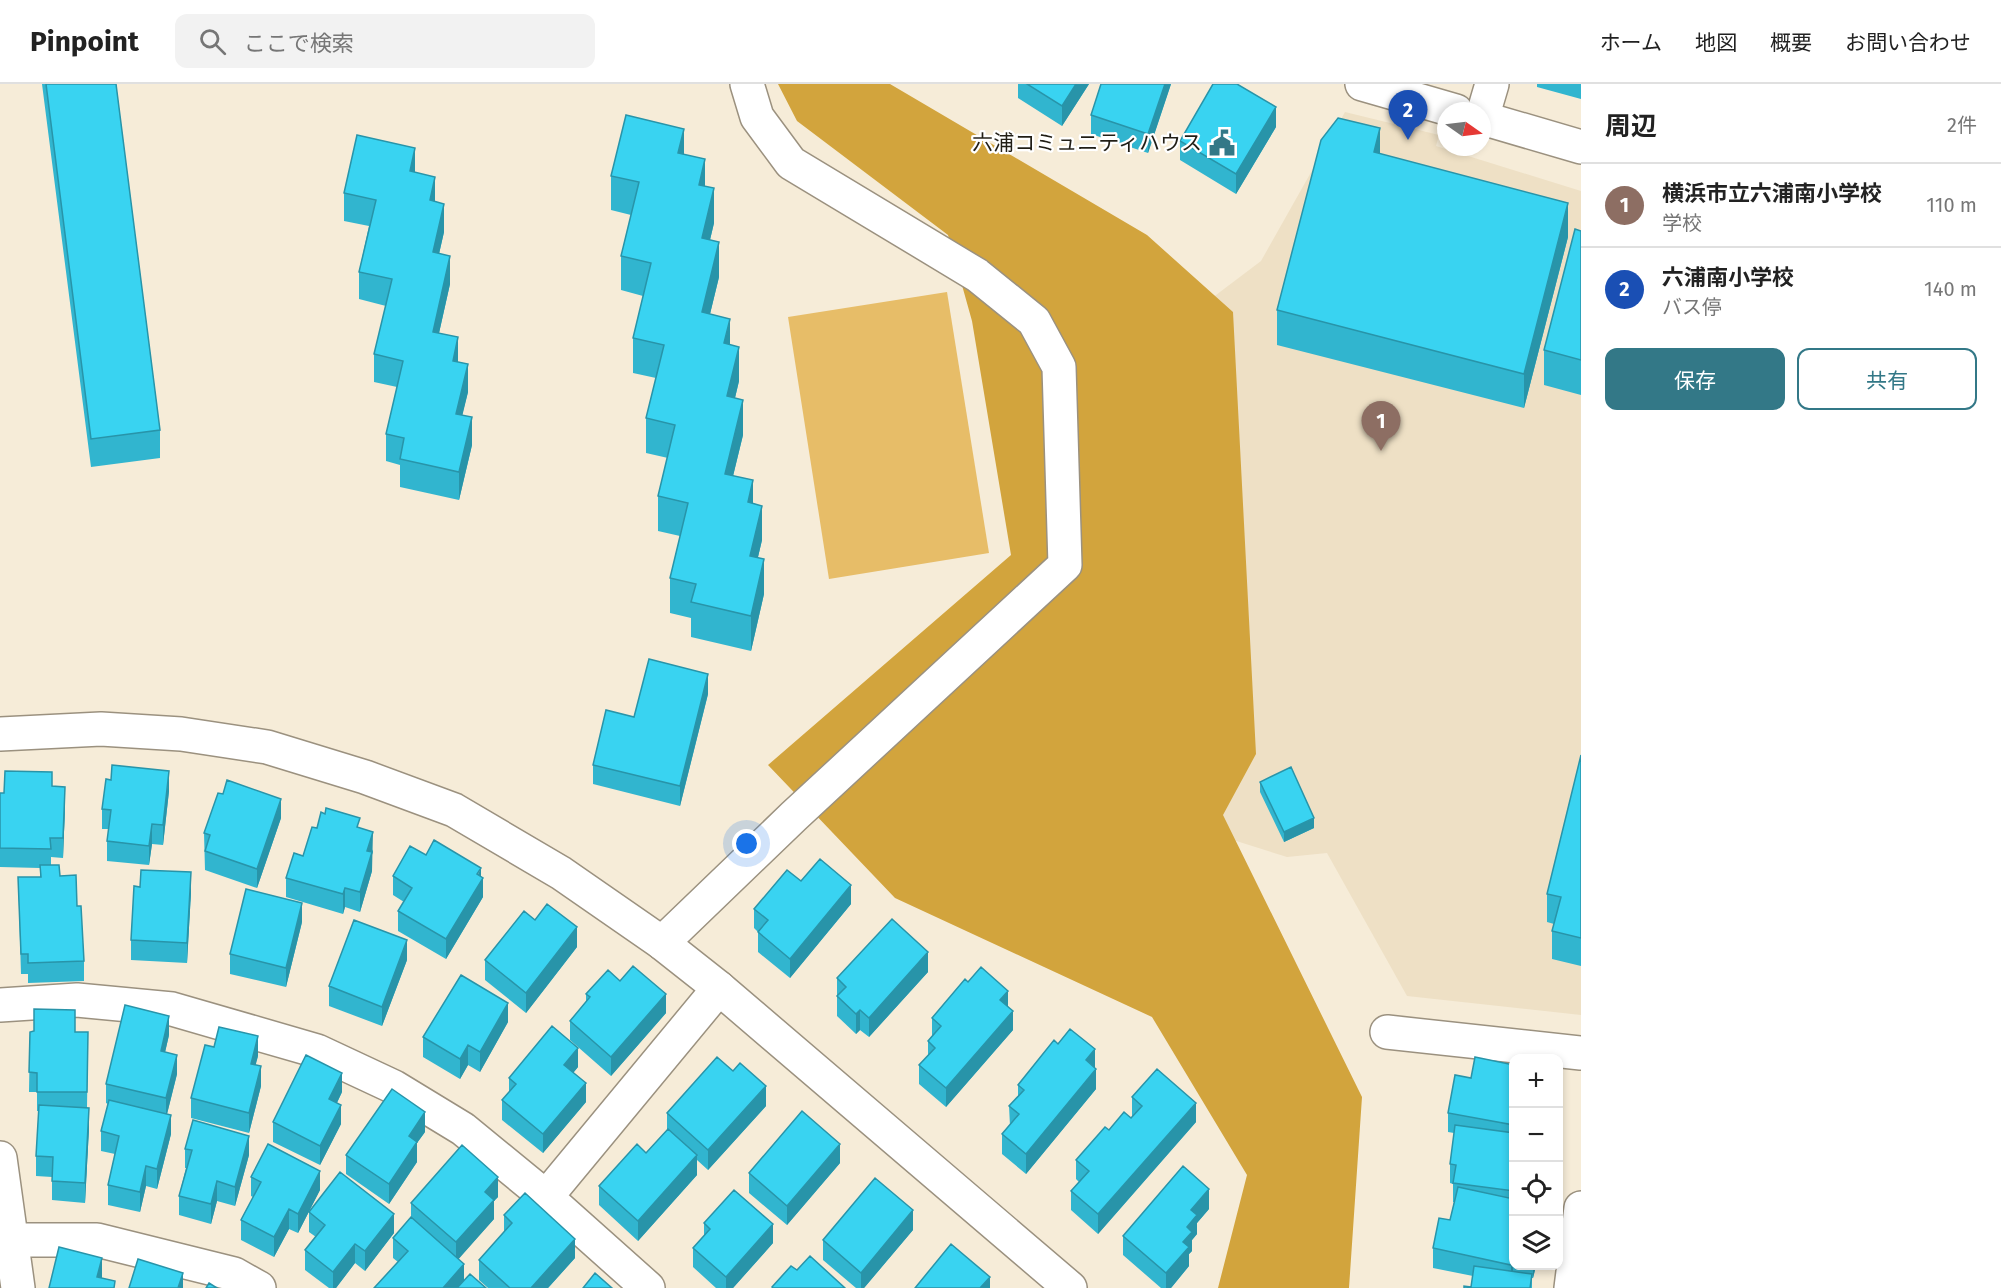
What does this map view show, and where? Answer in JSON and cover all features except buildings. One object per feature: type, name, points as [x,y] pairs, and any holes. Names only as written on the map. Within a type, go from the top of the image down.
[{"type":"street","points":[[662,943],[794,816],[1065,565],[1059,367],[1034,321],[977,274],[791,163],[757,117],[747,84]]},
{"type":"street","points":[[1362,84],[1437,106]]},
{"type":"street","points":[[1487,102],[1492,84]]},
{"type":"street","points":[[1491,121],[1581,147]]},
{"type":"street","points":[[0,734],[101,729],[181,734],[267,747],[354,774],[454,810],[561,873],[662,943],[719,988],[1070,1288]]},
{"type":"street","points":[[546,1197],[719,988]]},
{"type":"street","points":[[0,1005],[77,1000],[172,1009],[317,1051],[394,1087],[463,1129],[546,1197],[648,1288]]},
{"type":"street","points":[[1387,1032],[1581,1053]]},
{"type":"street","points":[[0,1158],[18,1288]]},
{"type":"street","points":[[1571,1288],[1581,1208]]},
{"type":"street","points":[[12,1240],[97,1240],[234,1274],[259,1288]]},
{"type":"shaded area","points":[[778,84],[890,84],[1147,235],[1233,312],[1256,754],[1223,815],[1362,1097],[1349,1288],[1218,1288],[1247,1175],[1152,1017],[895,898],[768,765],[1011,555],[972,321],[948,235],[797,121]]},
{"type":"shaded area","points":[[1345,112],[1437,135],[1437,156],[1468,156],[1581,191],[1581,1015],[1407,996],[1327,853],[1287,857],[1211,833],[1171,329],[1261,261]]},
{"type":"shaded area","points":[[947,292],[989,553],[829,579],[788,317]]},
{"type":"place","name":"六浦南小学校","points":[[1408,140]]},
{"type":"place","name":"六浦コミュニティハウス","points":[[1222,143]]},
{"type":"place","name":"横浜市立六浦南小学校","points":[[1381,451]]}]
